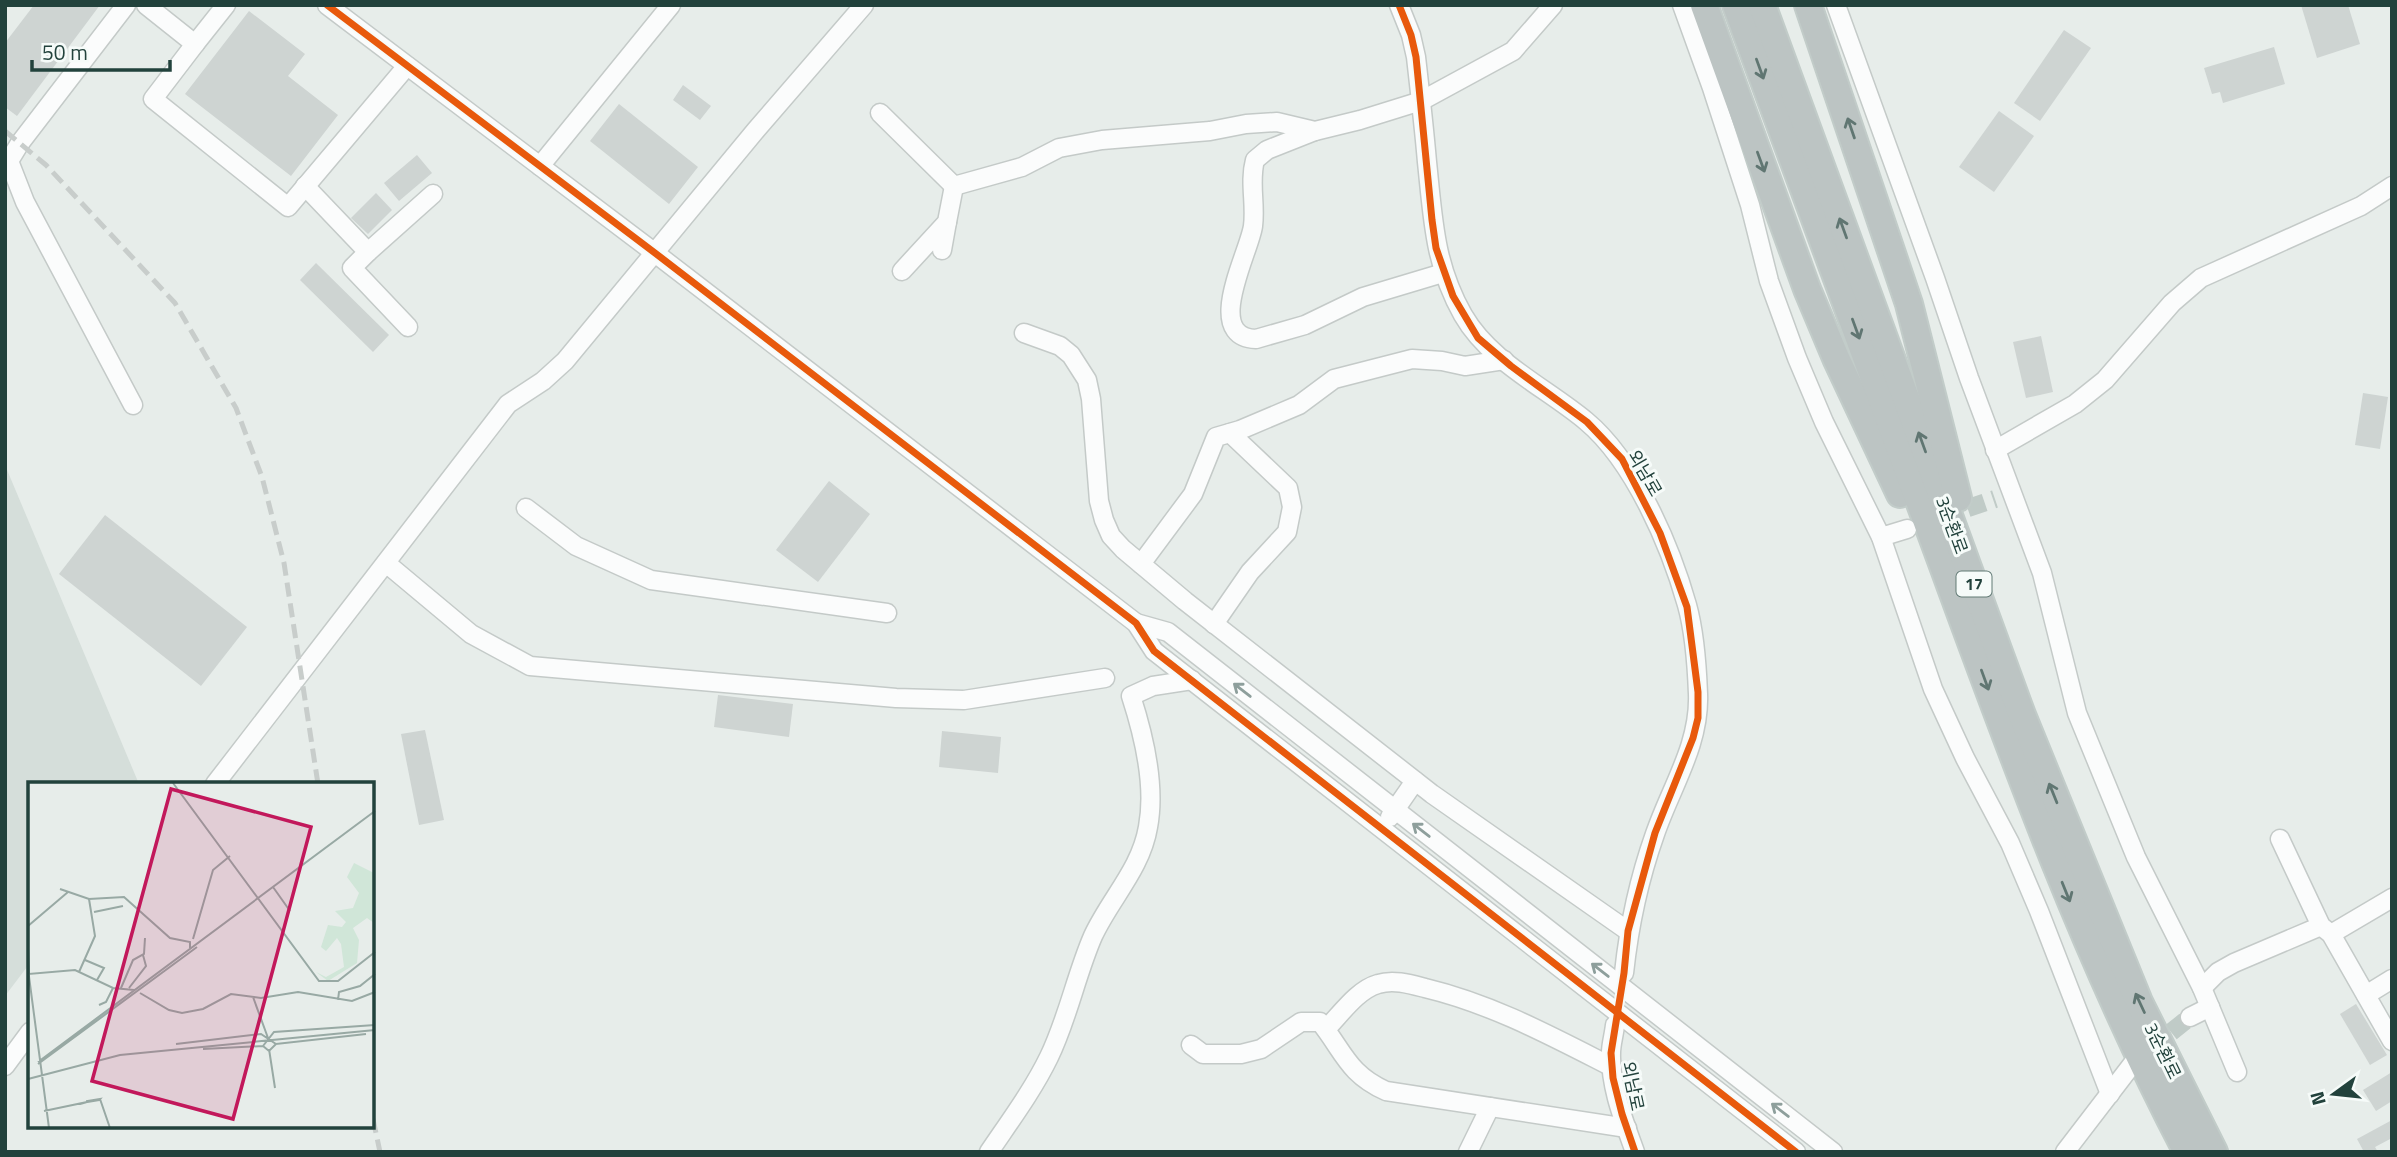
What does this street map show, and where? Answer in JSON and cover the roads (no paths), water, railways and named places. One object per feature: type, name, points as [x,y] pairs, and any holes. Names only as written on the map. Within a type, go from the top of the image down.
[{"type":"highway","points":[[1704,5],[1812,301],[1836,358],[1984,646]]},
{"type":"highway","name":"3순환로","points":[[1736,5],[1984,646],[2139,1002],[2214,1152]]},
{"type":"highway","name":"3순환로","points":[[1762,5],[1984,646],[2022,782],[2080,925],[2153,1087],[2187,1152]]},
{"type":"highway","points":[[1808,5],[1909,304],[1984,646]]},
{"type":"street","points":[[126,5],[9,161],[25,202],[133,405]]},
{"type":"street","points":[[146,5],[195,44]]},
{"type":"street","points":[[226,5],[153,99],[288,207],[407,66]]},
{"type":"street","points":[[327,5],[1136,623],[1154,651],[1796,1152]]},
{"type":"street","points":[[540,166],[671,5]]},
{"type":"street","points":[[217,782],[508,404],[543,381],[565,360],[864,5]]},
{"type":"street","name":"외남로","points":[[1399,5],[1416,57],[1432,220],[1443,273],[1464,317],[1478,338],[1587,422],[1622,459],[1660,533],[1687,607],[1698,692],[1698,718],[1693,738],[1655,833],[1628,930],[1624,973]]},
{"type":"street","points":[[1443,273],[1363,298],[1306,325],[1256,340],[1238,334],[1231,307],[1233,286],[1253,229],[1255,204],[1252,178],[1255,160],[1267,150],[1315,131],[1421,101],[1513,51],[1553,5]]},
{"type":"street","points":[[1682,5],[1712,88],[1750,205],[1769,281],[1797,358],[1824,422],[1881,537],[1933,689],[2020,865],[2110,1094]]},
{"type":"street","points":[[1836,5],[1995,450],[2042,573],[2077,713],[2136,857],[2202,988],[2237,1072]]},
{"type":"street","points":[[880,113],[954,186]]},
{"type":"street","points":[[954,186],[1022,167],[1059,148],[1102,140],[1185,134],[1277,122],[1315,131]]},
{"type":"street","points":[[305,186],[368,253]]},
{"type":"street","points":[[942,250],[954,186]]},
{"type":"street","points":[[1995,450],[2075,404],[2105,380],[2172,303],[2201,278],[2361,206],[2392,186]]},
{"type":"street","points":[[408,327],[352,268],[432,194]]},
{"type":"street","points":[[902,271],[947,222]]},
{"type":"street","points":[[1024,333],[1060,346],[1071,355],[1087,380],[1091,399],[1099,501],[1111,536],[1214,624],[1415,781],[1628,930]]},
{"type":"street","points":[[1141,564],[1193,494],[1216,437],[1299,405],[1334,379],[1362,374],[1412,359],[1465,366],[1504,360]]},
{"type":"street","points":[[1214,624],[1250,572],[1287,532],[1292,507],[1288,488],[1230,433]]},
{"type":"street","points":[[1995,499],[2012,493]]},
{"type":"street","points":[[526,508],[576,547],[651,580],[887,613]]},
{"type":"street","points":[[1881,537],[1906,529]]},
{"type":"street","points":[[386,563],[471,634],[530,666],[896,698],[964,700],[1105,678]]},
{"type":"street","points":[[1136,623],[1168,632],[1833,1152]]},
{"type":"street","points":[[989,1152],[1049,1057],[1093,936],[1142,852],[1149,826],[1148,767],[1131,696],[1153,686],[1192,680]]},
{"type":"street","points":[[1382,829],[1415,781]]},
{"type":"street","points":[[2280,839],[2326,930],[2392,1041]]},
{"type":"street","points":[[2202,988],[2218,972],[2234,962],[2326,930],[2392,898]]},
{"type":"street","points":[[2366,995],[2392,979]]},
{"type":"street","points":[[1326,1029],[1362,992],[1376,984],[1404,983],[1449,994],[1515,1018],[1612,1067]]},
{"type":"street","points":[[2190,1017],[2210,1007]]},
{"type":"street","points":[[1191,1045],[1203,1054],[1241,1054],[1261,1049],[1301,1023],[1320,1022],[1348,1064],[1367,1083],[1386,1091],[1627,1128]]},
{"type":"street","name":"외남로","points":[[1615,1025],[1611,1053],[1613,1078],[1635,1152]]},
{"type":"street","points":[[5,1066],[28,1035]]},
{"type":"street","points":[[2066,1152],[2134,1062]]},
{"type":"street","points":[[1468,1152],[1490,1107]]},
{"type":"tunnel","points":[[1942,517],[1995,499]]},
{"type":"tunnel","points":[[2150,1049],[2190,1017]]},
{"type":"railway","points":[[5,131],[46,165],[175,303],[236,408],[262,477],[284,563],[318,782]]},
{"type":"railway","points":[[374,1124],[380,1152]]}]
